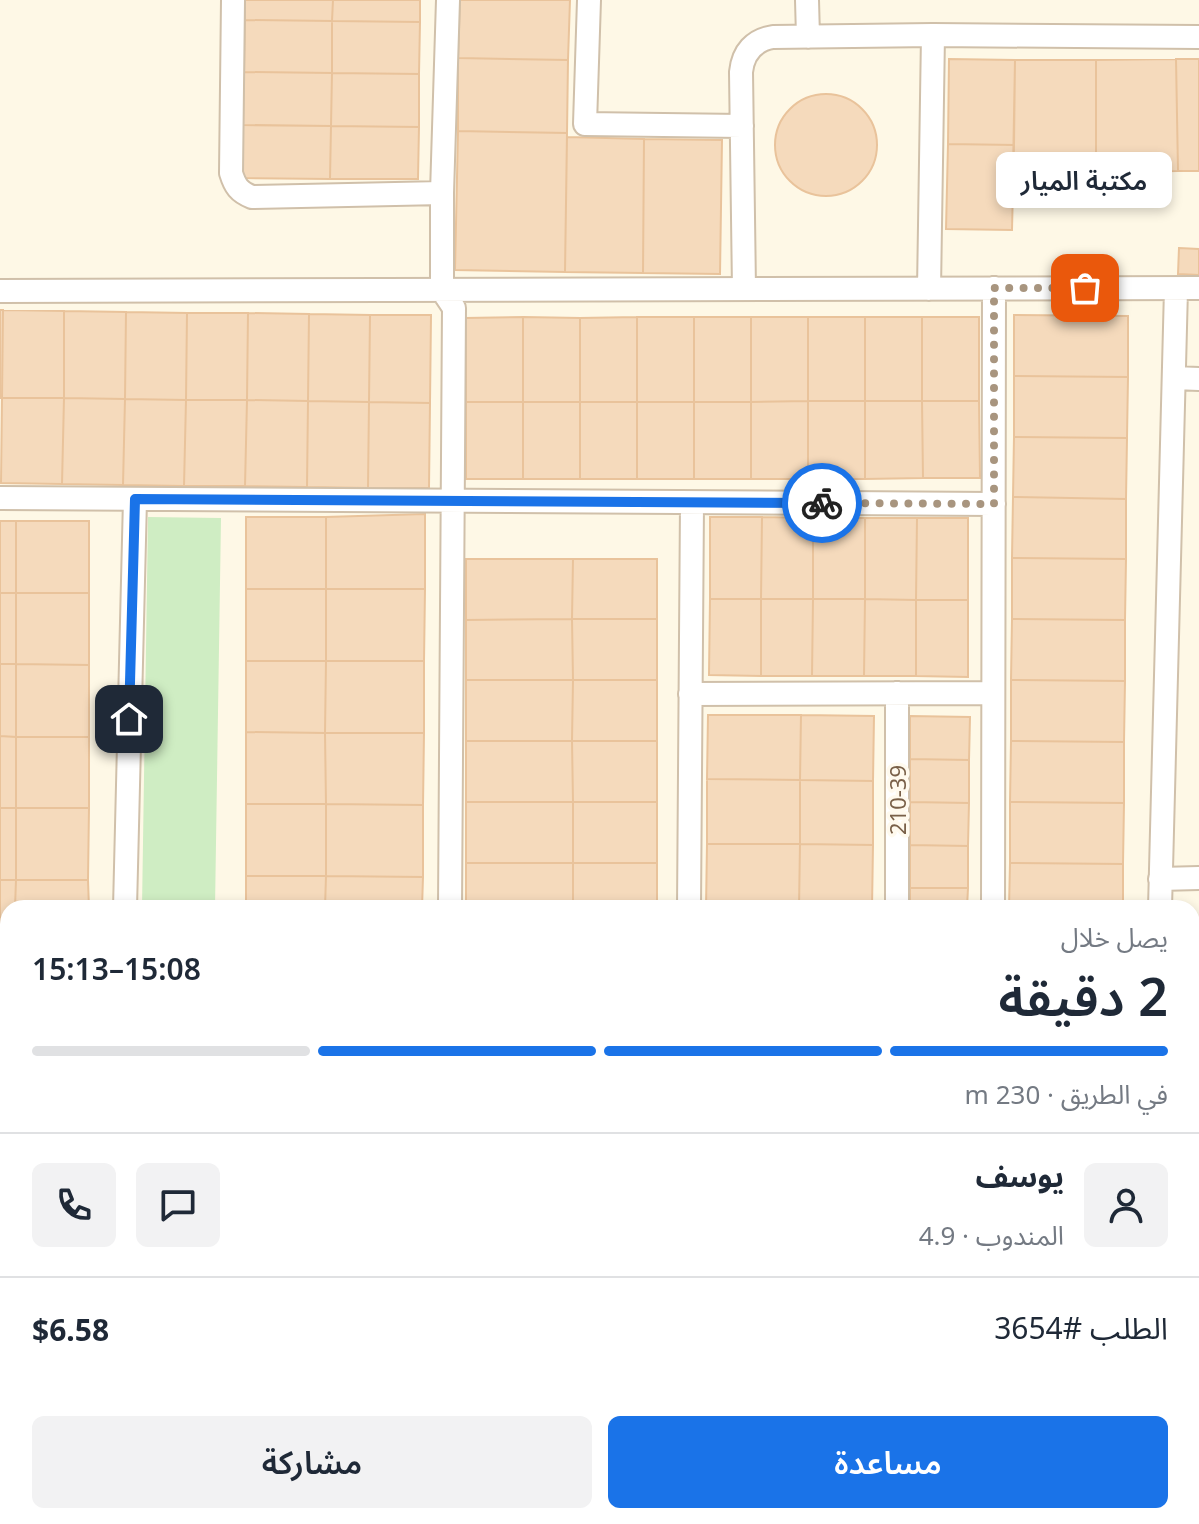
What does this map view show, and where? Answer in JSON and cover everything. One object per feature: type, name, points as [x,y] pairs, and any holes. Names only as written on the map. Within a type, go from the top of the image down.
[{"type":"street","points":[[233,0],[231,173],[239,190],[252,197],[442,193]]},
{"type":"street","points":[[448,0],[442,290],[454,308],[450,900]]},
{"type":"street","points":[[589,0],[585,124],[742,126]]},
{"type":"street","points":[[807,0],[808,37]]},
{"type":"street","points":[[744,289],[742,63],[750,48],[765,39],[933,35],[1199,37]]},
{"type":"street","points":[[929,289],[933,35]]},
{"type":"street","points":[[993,900],[994,288]]},
{"type":"street","points":[[0,291],[1199,288]]},
{"type":"street","points":[[1160,900],[1176,289]]},
{"type":"street","points":[[1174,378],[1199,379]]},
{"type":"street","points":[[0,498],[994,504]]},
{"type":"street","points":[[125,900],[135,499]]},
{"type":"street","points":[[689,900],[692,503]]},
{"type":"street","name":"210-39","points":[[897,693],[897,900]]},
{"type":"street","points":[[690,694],[993,693]]},
{"type":"street","points":[[1160,879],[1199,878]]},
{"type":"green space","points":[[148,517],[221,518],[215,900],[142,900]]},
{"type":"building","points":[[245,0],[333,0],[332,21],[245,20]]},
{"type":"building","points":[[333,0],[420,0],[420,22],[332,21]]},
{"type":"building","points":[[460,0],[570,0],[568,60],[458,58]]},
{"type":"building","points":[[245,20],[332,21],[332,73],[244,72]]},
{"type":"building","points":[[332,21],[420,22],[419,74],[332,73]]},
{"type":"building","points":[[458,58],[568,60],[567,133],[458,131]]},
{"type":"building","points":[[949,59],[1015,60],[1014,145],[948,144]]},
{"type":"building","points":[[1176,59],[1199,59],[1199,171],[1178,171]]},
{"type":"building","points":[[1176,59],[1178,171],[1096,172],[1096,60]]},
{"type":"building","points":[[1015,60],[1096,60],[1096,172],[1013,172]]},
{"type":"building","points":[[244,72],[332,73],[331,126],[243,125]]},
{"type":"building","points":[[332,73],[419,74],[419,127],[331,126]]},
{"type":"building","points":[[826,94],[846,98],[862,109],[873,125],[877,145],[873,165],[862,181],[846,192],[826,196],[806,192],[790,181],[779,165],[775,145],[779,125],[790,109],[806,98]]},
{"type":"building","points":[[243,125],[331,126],[330,179],[243,178]]},
{"type":"building","points":[[331,126],[419,127],[418,179],[330,179]]},
{"type":"building","points":[[458,131],[567,133],[565,272],[455,270]]},
{"type":"building","points":[[567,137],[644,139],[643,273],[565,272]]},
{"type":"building","points":[[644,139],[722,140],[720,274],[643,273]]},
{"type":"building","points":[[948,144],[1014,145],[1012,230],[946,229]]},
{"type":"building","points":[[1179,248],[1199,249],[1199,275],[1178,274]]},
{"type":"building","points":[[0,310],[3,310],[2,398],[0,398]]},
{"type":"building","points":[[3,310],[64,311],[64,398],[2,398]]},
{"type":"building","points":[[64,311],[126,312],[125,399],[64,398]]},
{"type":"building","points":[[126,312],[187,313],[186,400],[125,399]]},
{"type":"building","points":[[187,313],[248,313],[247,400],[186,400]]},
{"type":"building","points":[[248,313],[309,314],[308,401],[247,400]]},
{"type":"building","points":[[309,314],[370,315],[369,402],[308,401]]},
{"type":"building","points":[[370,315],[431,315],[430,403],[369,402]]},
{"type":"building","points":[[1014,315],[1128,316],[1128,377],[1014,376]]},
{"type":"building","points":[[523,317],[580,318],[580,402],[523,402]]},
{"type":"building","points":[[523,317],[523,402],[466,402],[466,318]]},
{"type":"building","points":[[637,317],[694,317],[694,402],[637,402]]},
{"type":"building","points":[[637,317],[637,402],[580,402],[580,318]]},
{"type":"building","points":[[694,317],[751,317],[751,402],[694,402]]},
{"type":"building","points":[[751,317],[808,317],[808,401],[751,402]]},
{"type":"building","points":[[808,317],[865,317],[865,401],[808,401]]},
{"type":"building","points":[[865,317],[922,317],[922,401],[865,401]]},
{"type":"building","points":[[922,317],[979,317],[979,401],[922,401]]},
{"type":"building","points":[[1014,376],[1128,377],[1127,438],[1014,437]]},
{"type":"building","points":[[2,398],[64,398],[62,484],[1,483]]},
{"type":"building","points":[[64,398],[125,399],[123,485],[62,484]]},
{"type":"building","points":[[125,399],[186,400],[184,486],[123,485]]},
{"type":"building","points":[[186,400],[247,400],[245,486],[184,486]]},
{"type":"building","points":[[247,400],[308,401],[307,487],[245,486]]},
{"type":"building","points":[[308,401],[369,402],[368,488],[307,487]]},
{"type":"building","points":[[808,401],[808,479],[751,479],[751,402]]},
{"type":"building","points":[[808,401],[865,401],[865,479],[808,479]]},
{"type":"building","points":[[865,401],[922,401],[923,478],[865,479]]},
{"type":"building","points":[[922,401],[979,401],[980,478],[923,478]]},
{"type":"building","points":[[369,402],[430,403],[429,488],[368,488]]},
{"type":"building","points":[[466,402],[523,402],[523,479],[466,479]]},
{"type":"building","points":[[523,402],[580,402],[580,479],[523,479]]},
{"type":"building","points":[[580,402],[637,402],[637,479],[580,479]]},
{"type":"building","points":[[637,402],[694,402],[694,479],[637,479]]},
{"type":"building","points":[[694,402],[751,402],[751,479],[694,479]]},
{"type":"building","points":[[1014,437],[1127,438],[1126,499],[1013,497]]},
{"type":"building","points":[[1013,497],[1126,499],[1126,559],[1012,558]]},
{"type":"building","points":[[425,514],[425,589],[326,589],[326,517]]},
{"type":"building","points":[[246,517],[326,517],[326,589],[246,589]]},
{"type":"building","points":[[710,517],[762,517],[761,599],[710,599]]},
{"type":"building","points":[[762,517],[813,518],[813,599],[761,599]]},
{"type":"building","points":[[813,518],[865,518],[865,599],[813,599]]},
{"type":"building","points":[[865,518],[917,518],[916,600],[865,599]]},
{"type":"building","points":[[917,518],[968,518],[968,600],[916,600]]},
{"type":"building","points":[[0,521],[16,521],[16,593],[0,593]]},
{"type":"building","points":[[16,521],[89,521],[89,593],[16,593]]},
{"type":"building","points":[[1012,558],[1126,559],[1125,620],[1012,619]]},
{"type":"building","points":[[466,559],[573,559],[572,619],[466,620]]},
{"type":"building","points":[[573,559],[657,559],[657,619],[572,619]]},
{"type":"building","points":[[246,589],[326,589],[326,661],[246,661]]},
{"type":"building","points":[[326,589],[425,589],[424,661],[326,661]]},
{"type":"building","points":[[0,593],[16,593],[16,664],[0,664]]},
{"type":"building","points":[[16,593],[89,593],[89,665],[16,664]]},
{"type":"building","points":[[710,599],[761,599],[761,676],[709,675]]},
{"type":"building","points":[[761,599],[813,599],[812,676],[761,676]]},
{"type":"building","points":[[813,599],[865,599],[864,676],[812,676]]},
{"type":"building","points":[[865,599],[916,600],[916,676],[864,676]]},
{"type":"building","points":[[916,600],[968,600],[968,677],[916,676]]},
{"type":"building","points":[[572,619],[657,619],[657,680],[573,680]]},
{"type":"building","points":[[572,619],[573,680],[466,680],[466,620]]},
{"type":"building","points":[[1012,619],[1125,620],[1125,681],[1011,680]]},
{"type":"building","points":[[246,661],[326,661],[325,733],[246,732]]},
{"type":"building","points":[[326,661],[424,661],[424,733],[325,733]]},
{"type":"building","points":[[0,664],[16,664],[16,737],[0,736]]},
{"type":"building","points":[[16,664],[89,665],[89,737],[16,737]]},
{"type":"building","points":[[466,680],[573,680],[572,741],[466,741]]},
{"type":"building","points":[[573,680],[657,680],[657,741],[572,741]]},
{"type":"building","points":[[1011,680],[1125,681],[1124,742],[1011,741]]},
{"type":"building","points":[[708,715],[801,715],[800,780],[707,779]]},
{"type":"building","points":[[801,715],[874,716],[873,781],[800,780]]},
{"type":"building","points":[[910,716],[970,717],[969,760],[910,759]]},
{"type":"building","points":[[246,732],[325,733],[326,804],[246,804]]},
{"type":"building","points":[[325,733],[424,733],[423,805],[326,804]]},
{"type":"building","points":[[0,736],[16,737],[16,808],[0,808]]},
{"type":"building","points":[[16,737],[89,737],[89,808],[16,808]]},
{"type":"building","points":[[466,741],[572,741],[573,802],[466,802]]},
{"type":"building","points":[[572,741],[657,741],[657,802],[573,802]]},
{"type":"building","points":[[1011,741],[1124,742],[1124,803],[1010,802]]},
{"type":"building","points":[[910,759],[969,760],[969,803],[910,802]]},
{"type":"building","points":[[707,779],[800,780],[800,844],[707,844]]},
{"type":"building","points":[[800,780],[873,781],[873,845],[800,844]]},
{"type":"building","points":[[466,802],[573,802],[573,863],[466,863]]},
{"type":"building","points":[[573,802],[657,802],[657,863],[573,863]]},
{"type":"building","points":[[910,802],[969,803],[968,846],[910,845]]},
{"type":"building","points":[[1010,802],[1124,803],[1123,864],[1010,863]]},
{"type":"building","points":[[246,804],[326,804],[326,876],[246,876]]},
{"type":"building","points":[[326,804],[423,805],[423,877],[326,876]]},
{"type":"building","points":[[0,808],[16,808],[16,880],[0,880]]},
{"type":"building","points":[[16,808],[89,808],[88,880],[16,880]]},
{"type":"building","points":[[707,844],[800,844],[799,900],[706,900]]},
{"type":"building","points":[[800,844],[873,845],[872,900],[799,900]]},
{"type":"building","points":[[910,845],[968,846],[968,888],[910,888]]},
{"type":"building","points":[[466,863],[573,863],[573,900],[466,900]]},
{"type":"building","points":[[573,863],[657,863],[657,900],[573,900]]},
{"type":"building","points":[[1010,863],[1123,864],[1123,900],[1009,900]]},
{"type":"building","points":[[246,876],[326,876],[325,900],[246,900]]},
{"type":"building","points":[[326,876],[423,877],[422,900],[325,900]]},
{"type":"building","points":[[0,880],[16,880],[15,900],[0,900]]},
{"type":"building","points":[[16,880],[88,880],[89,900],[15,900]]},
{"type":"building","points":[[910,888],[968,888],[967,900],[910,900]]},
{"type":"way so far","points":[[822,503],[994,504],[994,288],[1085,288]]},
{"type":"place","name":"مكتبة الميار","points":[[1085,288]]},
{"type":"route","points":[[129,719],[135,499],[822,503]]}]
